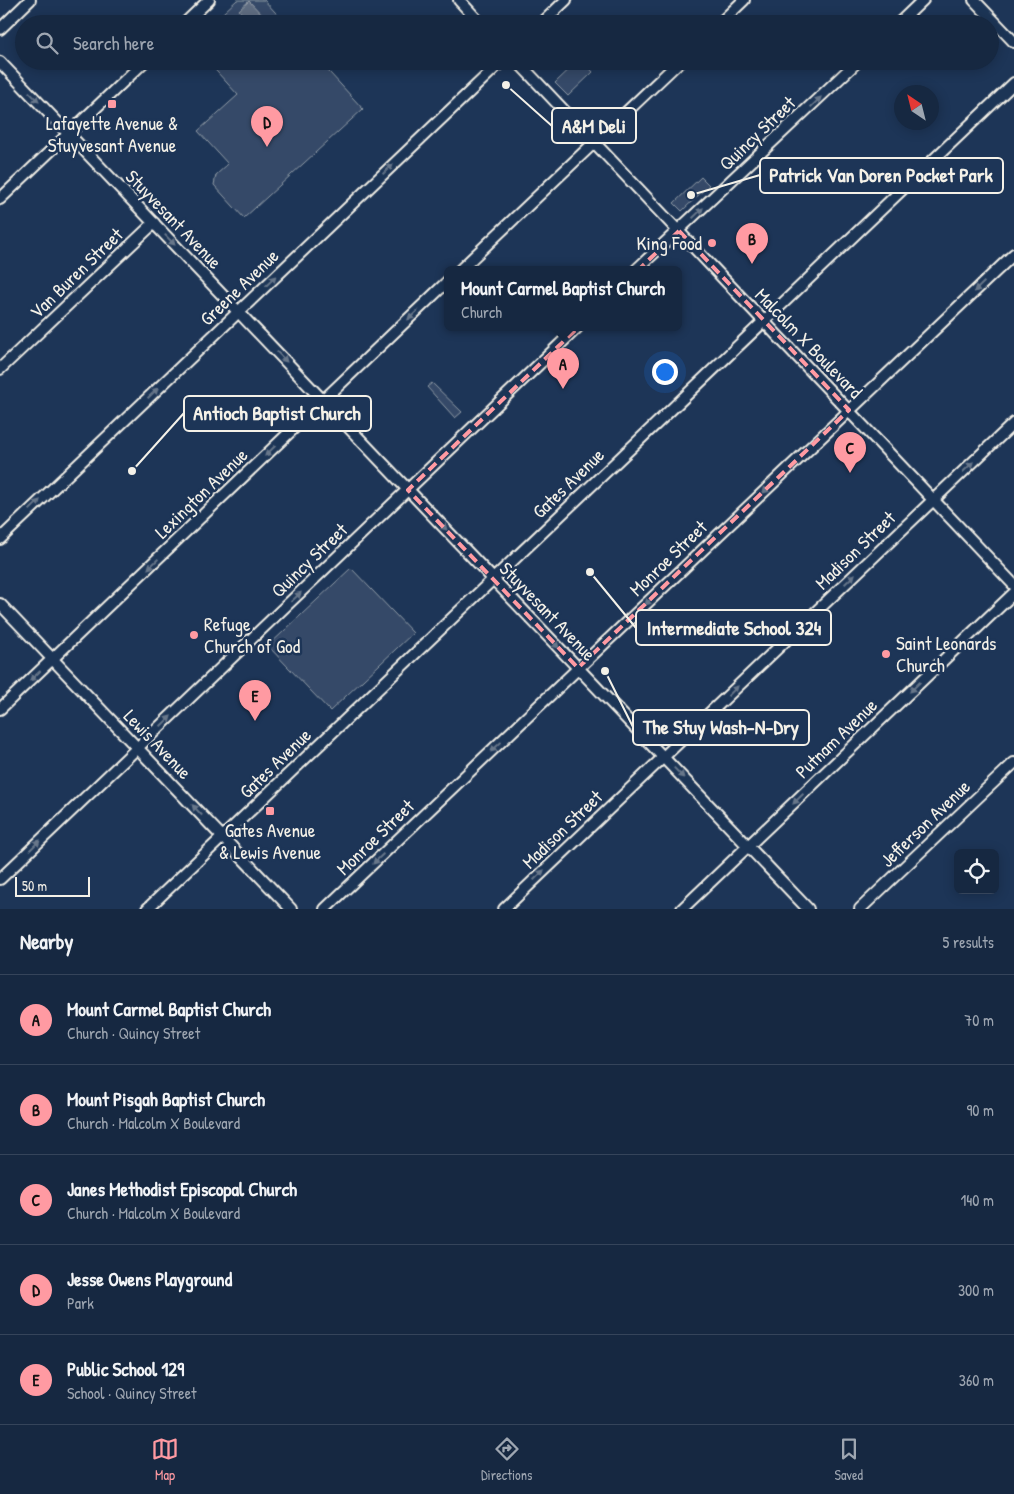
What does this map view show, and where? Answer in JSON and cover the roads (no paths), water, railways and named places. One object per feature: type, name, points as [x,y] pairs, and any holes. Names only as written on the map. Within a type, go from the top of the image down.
[{"type":"street","points":[[0,29],[30,0]]},
{"type":"street","points":[[193,15],[209,0]]},
{"type":"street","points":[[459,0],[473,15]]},
{"type":"street","points":[[550,15],[566,0]]},
{"type":"street","points":[[728,15],[744,0]]},
{"type":"street","points":[[907,15],[923,0]]},
{"type":"street","points":[[974,0],[988,15]]},
{"type":"street","points":[[999,26],[1014,42]]},
{"type":"street","name":"Stuyvesant Avenue","points":[[0,62],[808,909]]},
{"type":"street","points":[[0,199],[134,70]]},
{"type":"street","name":"Greene Avenue","points":[[0,539],[493,70]]},
{"type":"street","name":"Malcolm X Boulevard","points":[[525,70],[1014,585]]},
{"type":"street","points":[[464,266],[671,70]]},
{"type":"street","name":"Quincy Street","points":[[640,266],[849,70]]},
{"type":"street","name":"Gates Avenue","points":[[147,909],[1014,83]]},
{"type":"street","name":"Van Buren Street","points":[[0,369],[154,223]]},
{"type":"street","name":"Monroe Street","points":[[325,909],[1014,254]]},
{"type":"street","name":"Lexington Avenue","points":[[0,709],[444,285]]},
{"type":"street","name":"Quincy Street","points":[[0,879],[574,331]]},
{"type":"street","name":"Madison Street","points":[[504,909],[1014,423]]},
{"type":"street","name":"Putnam Avenue","points":[[682,909],[1014,593]]},
{"type":"street","name":"Lewis Avenue","points":[[0,604],[291,909]]},
{"type":"street","name":"Jefferson Avenue","points":[[860,909],[1014,763]]},
{"type":"place","name":"A&M Deli","points":[[506,85]]},
{"type":"place","name":"Lafayette Avenue & Stuyvesant Avenue","points":[[112,104]]},
{"type":"place","name":"Jesse Owens Playground","points":[[267,147]]},
{"type":"place","name":"Patrick Van Doren Pocket Park","points":[[691,195]]},
{"type":"place","name":"King Food","points":[[712,243]]},
{"type":"place","name":"Mount Pisgah Baptist Church","points":[[752,264]]},
{"type":"place","name":"Mount Carmel Baptist Church","points":[[563,389]]},
{"type":"place","name":"Antioch Baptist Church","points":[[132,471]]},
{"type":"place","name":"Janes Methodist Episcopal Church","points":[[850,473]]},
{"type":"place","name":"Intermediate School 324","points":[[590,572]]},
{"type":"place","name":"Refuge Church of God","points":[[194,635]]},
{"type":"place","name":"Saint Leonards Church","points":[[886,654]]},
{"type":"place","name":"The Stuy Wash-N-Dry","points":[[605,671]]},
{"type":"place","name":"Public School 129","points":[[255,721]]},
{"type":"place","name":"Gates Avenue & Lewis Avenue","points":[[270,811]]}]
